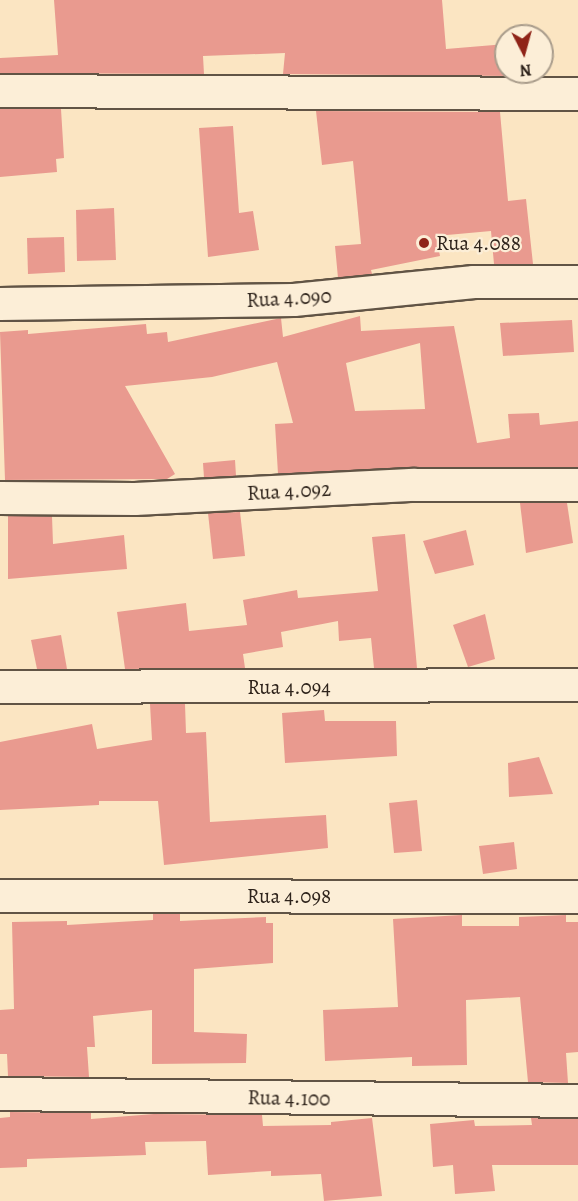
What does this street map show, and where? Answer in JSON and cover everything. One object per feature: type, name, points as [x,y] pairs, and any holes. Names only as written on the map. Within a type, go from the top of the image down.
[{"type":"street","points":[[0,91],[578,94]]},
{"type":"street","name":"Rua 4.090","points":[[0,304],[294,300],[474,282],[578,282]]},
{"type":"street","name":"Rua 4.092","points":[[0,498],[135,499],[415,485],[578,485]]},
{"type":"street","name":"Rua 4.094","points":[[0,687],[578,686]]},
{"type":"street","name":"Rua 4.098","points":[[0,896],[578,897]]},
{"type":"street","name":"Rua 4.100","points":[[0,1094],[578,1101]]},
{"type":"building","points":[[54,0],[442,0],[446,49],[494,45],[494,76],[283,74],[285,53],[203,56],[204,74],[0,73],[0,58],[58,55]]},
{"type":"building","points":[[0,109],[61,109],[64,158],[56,159],[57,172],[0,177]]},
{"type":"building","points":[[316,111],[500,112],[508,201],[526,199],[533,264],[494,264],[491,231],[436,236],[440,256],[371,270],[372,274],[338,278],[335,246],[361,244],[353,161],[322,165]]},
{"type":"building","points":[[233,126],[239,213],[253,211],[259,250],[208,257],[199,128]]},
{"type":"building","points":[[114,208],[116,260],[77,261],[76,210]]},
{"type":"building","points":[[64,237],[65,272],[28,274],[27,238]]},
{"type":"building","points":[[360,316],[361,331],[454,326],[477,443],[510,438],[508,414],[539,413],[540,425],[578,421],[578,467],[415,467],[278,474],[275,424],[293,423],[277,362],[212,377],[125,386],[175,474],[167,479],[5,480],[0,332],[28,330],[28,334],[146,324],[147,334],[167,332],[168,342],[281,318],[283,337]],"holes":[[[420,343],[425,409],[355,411],[346,363]]]},
{"type":"building","points":[[572,320],[574,352],[503,356],[500,323]]},
{"type":"building","points":[[235,460],[236,476],[204,478],[203,463]]},
{"type":"building","points":[[520,503],[567,503],[573,543],[526,553]]},
{"type":"building","points":[[240,512],[245,556],[213,559],[208,513]]},
{"type":"building","points":[[8,516],[52,516],[53,544],[124,535],[127,569],[8,579]]},
{"type":"building","points":[[466,530],[474,565],[435,574],[423,541]]},
{"type":"building","points":[[405,534],[417,668],[374,668],[371,638],[339,641],[338,621],[281,632],[283,647],[243,654],[245,668],[125,669],[117,612],[186,603],[189,631],[247,625],[243,600],[297,590],[298,598],[378,591],[372,537]]},
{"type":"building","points":[[485,614],[495,659],[468,667],[453,625]]},
{"type":"building","points":[[61,635],[67,669],[37,669],[31,640]]},
{"type":"building","points":[[150,704],[185,704],[186,733],[206,732],[210,822],[326,815],[328,848],[164,865],[158,801],[99,801],[99,805],[0,810],[0,742],[92,724],[97,749],[152,740]]},
{"type":"building","points":[[324,710],[325,721],[396,721],[397,756],[285,763],[282,713]]},
{"type":"building","points":[[539,757],[553,794],[509,797],[508,763]]},
{"type":"building","points":[[417,800],[422,851],[394,853],[389,803]]},
{"type":"building","points":[[514,842],[517,869],[483,874],[479,846]]},
{"type":"building","points":[[153,914],[180,914],[180,921],[266,917],[266,923],[273,923],[273,963],[194,969],[194,1032],[247,1034],[246,1063],[152,1064],[152,1010],[93,1016],[95,1047],[87,1047],[89,1077],[8,1076],[7,1054],[0,1054],[0,1010],[14,1009],[12,922],[67,921],[67,925],[153,920]]},
{"type":"building","points":[[462,915],[462,926],[519,926],[519,917],[566,915],[566,922],[578,922],[578,1052],[566,1053],[568,1083],[528,1082],[520,997],[466,1000],[467,1065],[412,1066],[412,1057],[325,1061],[323,1010],[398,1007],[393,919]]},
{"type":"building","points":[[10,1112],[91,1113],[91,1119],[154,1114],[262,1115],[263,1126],[331,1125],[331,1122],[372,1118],[382,1196],[324,1201],[321,1174],[271,1176],[271,1171],[208,1175],[206,1141],[145,1142],[146,1155],[27,1159],[27,1167],[0,1168],[0,1118],[10,1117]]},
{"type":"building","points":[[531,1118],[578,1119],[578,1165],[492,1165],[495,1191],[455,1194],[453,1165],[433,1167],[430,1124],[474,1120],[475,1126],[532,1125]]},
{"type":"place","name":"Rua 4.088","points":[[424,243]]}]
